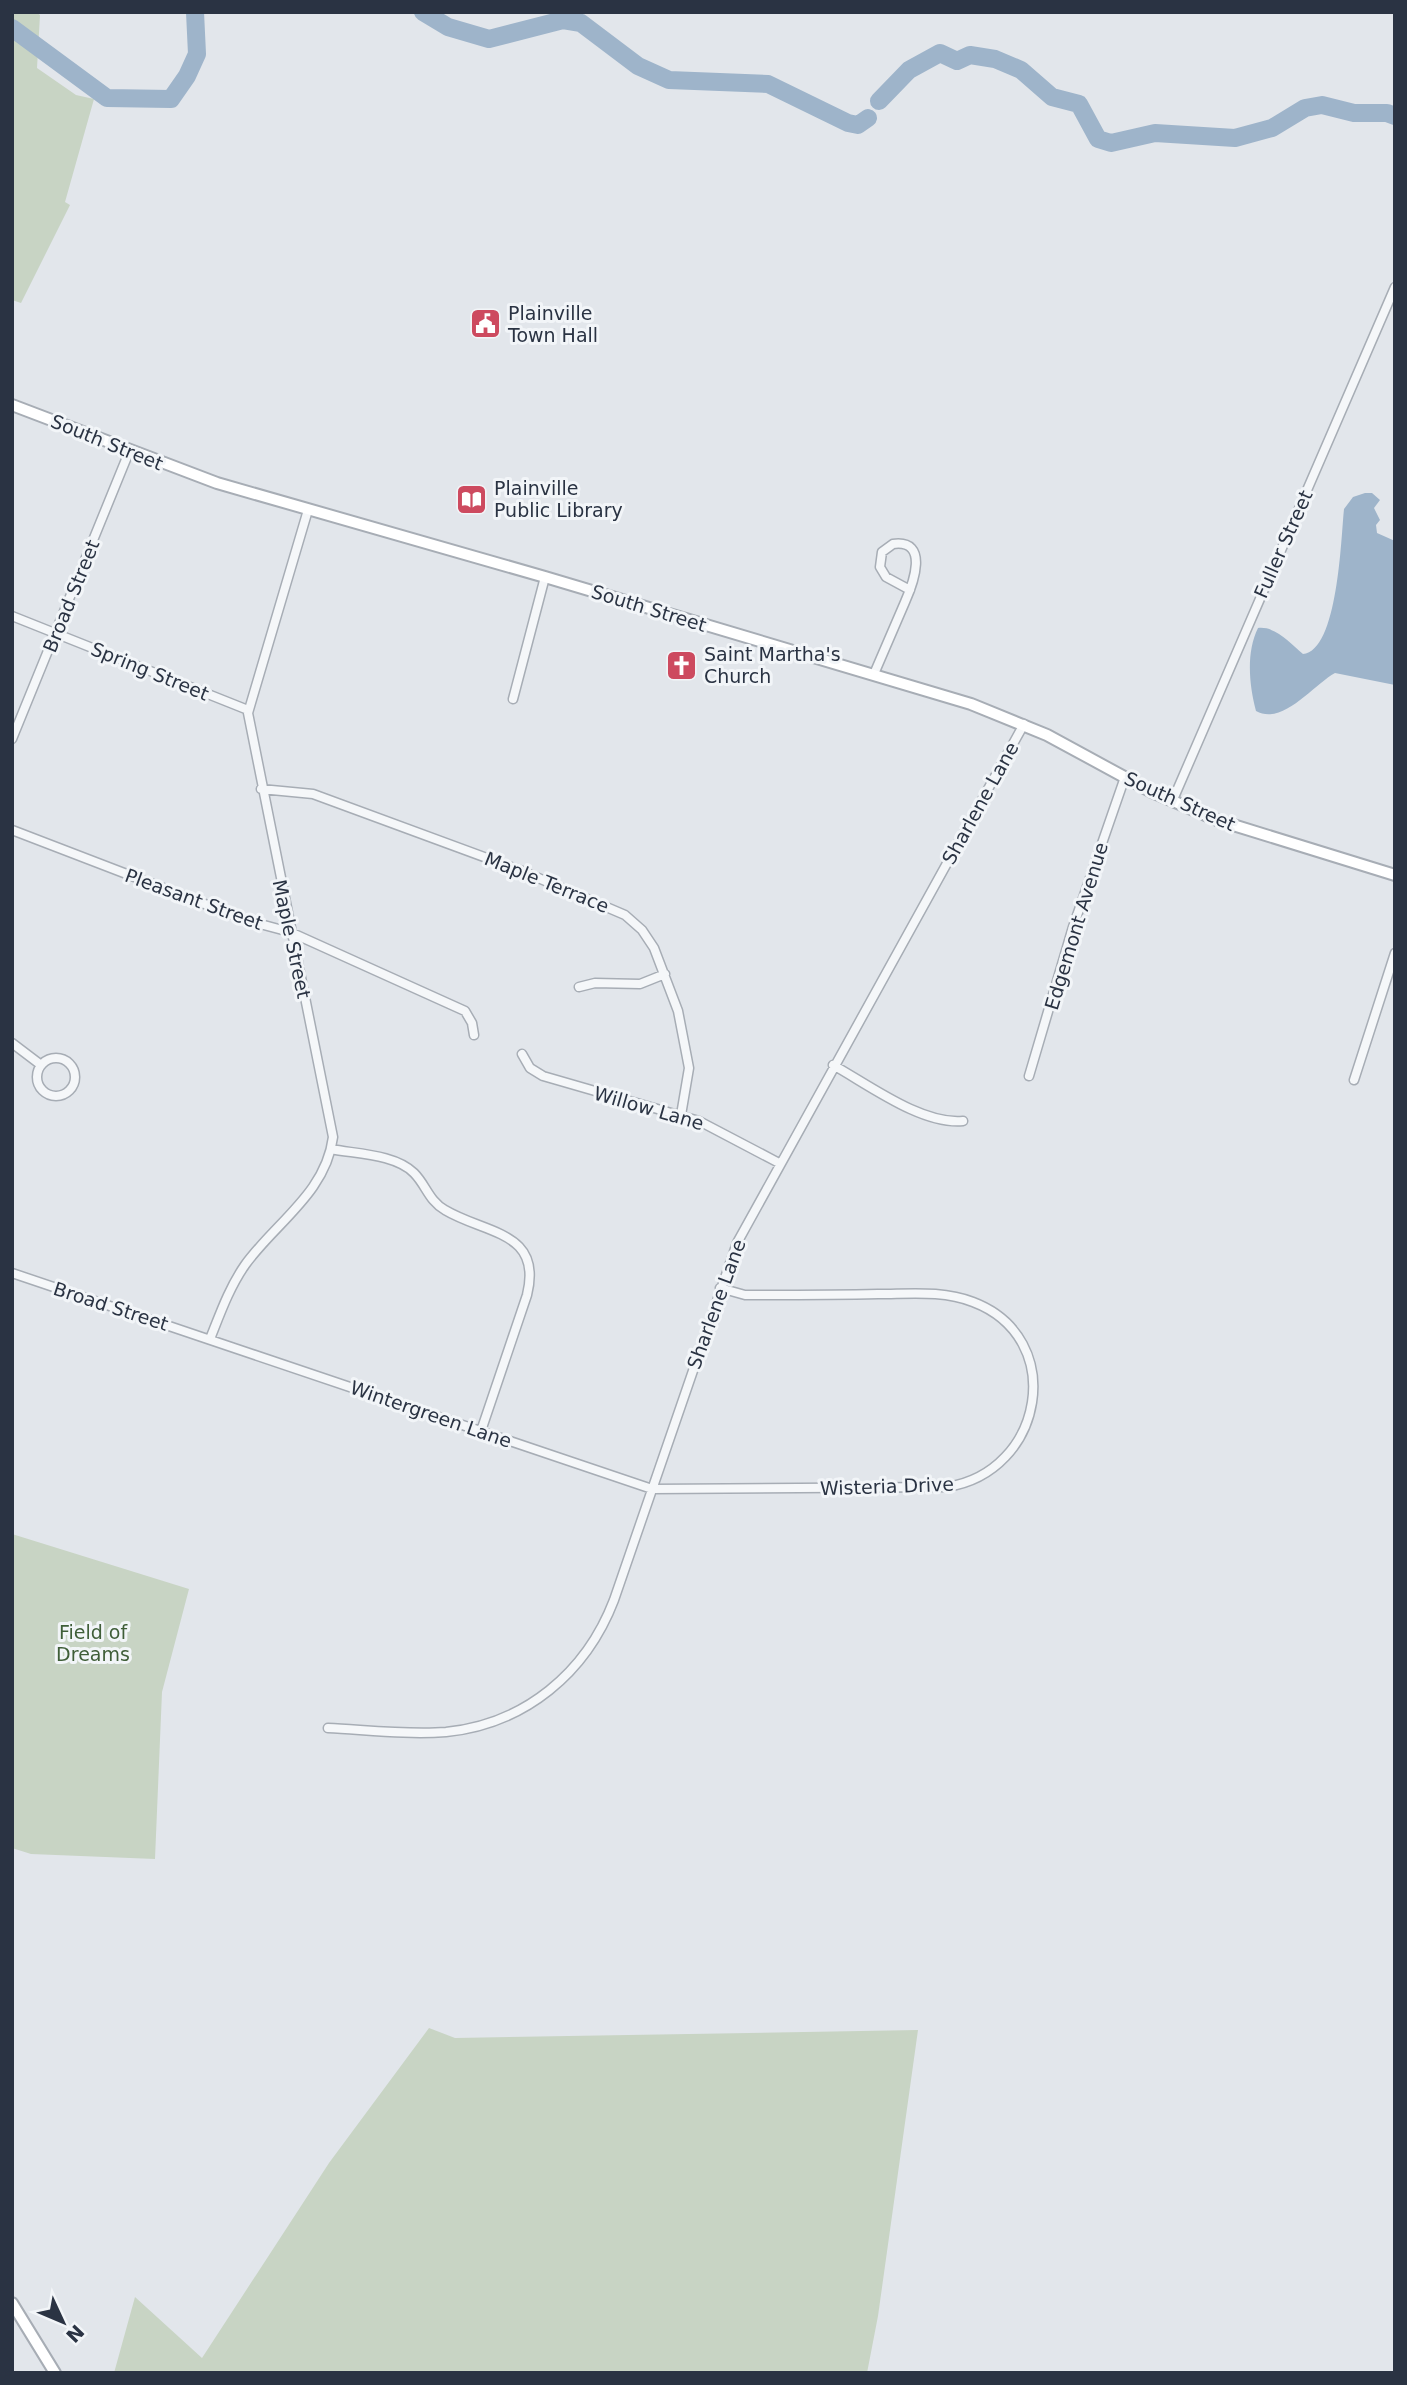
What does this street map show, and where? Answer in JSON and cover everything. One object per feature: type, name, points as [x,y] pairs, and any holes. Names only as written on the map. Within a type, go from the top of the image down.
[{"type":"main road","name":"South Street","points":[[12,405],[128,452],[217,484],[874,674],[1024,724],[1172,802],[1217,820],[1395,875]]},
{"type":"main road","points":[[12,2303],[55,2373]]},
{"type":"street","name":"Fuller Street","points":[[1172,802],[1395,287]]},
{"type":"street","name":"Broad Street","points":[[12,739],[128,452]]},
{"type":"street","name":"Maple Street","points":[[210,1339],[244,1267],[312,1189],[331,1149],[330,1114],[290,932],[248,710],[308,510]]},
{"type":"street","points":[[874,674],[910,590],[917,561],[912,549],[906,545],[893,544],[882,552],[879,564],[886,577],[910,590]]},
{"type":"street","points":[[513,699],[545,577]]},
{"type":"street","name":"Spring Street","points":[[12,616],[248,710]]},
{"type":"street","name":"Sharlene Lane","points":[[328,1728],[449,1731],[499,1719],[540,1698],[577,1665],[602,1629],[740,1236],[1024,724]]},
{"type":"street","name":"Edgemont Avenue","points":[[1029,1076],[1073,927],[1125,777]]},
{"type":"street","name":"Maple Terrace","points":[[261,789],[313,794],[606,904],[625,915],[642,930],[654,948],[678,1011],[688,1056],[688,1080],[681,1115]]},
{"type":"street","name":"Pleasant Street","points":[[12,830],[249,921],[290,932],[465,1011],[472,1023],[474,1035]]},
{"type":"street","points":[[1354,1080],[1395,953]]},
{"type":"street","points":[[579,987],[595,983],[631,986],[665,974]]},
{"type":"street","points":[[12,1043],[41,1065]]},
{"type":"street","name":"Willow Lane","points":[[522,1054],[530,1068],[543,1076],[681,1115],[729,1134],[779,1163]]},
{"type":"street","points":[[51,1059],[68,1062],[74,1078],[70,1089],[60,1095],[44,1091],[37,1076],[41,1065],[51,1059]]},
{"type":"street","points":[[833,1065],[929,1118],[947,1122],[963,1121]]},
{"type":"street","points":[[331,1149],[400,1163],[414,1173],[441,1208],[510,1239],[526,1254],[531,1273],[527,1295],[481,1431]]},
{"type":"street","name":"Broad Street","points":[[12,1273],[210,1339]]},
{"type":"street","name":"Wisteria Drive","points":[[652,1489],[959,1485],[981,1478],[1000,1464],[1016,1447],[1028,1425],[1033,1389],[1027,1356],[1009,1327],[993,1312],[972,1301],[940,1294],[745,1295],[720,1288]]},
{"type":"street","name":"Wintergreen Lane","points":[[210,1339],[652,1489]]},
{"type":"green space","points":[[12,12],[36,12],[40,15],[37,68],[76,95],[94,99],[65,202],[70,205],[21,303],[12,300]]},
{"type":"green space","name":"Field of Dreams","points":[[12,1534],[189,1589],[162,1692],[155,1859],[31,1854],[12,1848]]},
{"type":"green space","points":[[429,2028],[455,2038],[918,2030],[878,2316],[867,2373],[114,2373],[135,2297],[202,2358],[329,2163]]},
{"type":"water","points":[[1372,493],[1380,500],[1374,508],[1380,520],[1376,525],[1377,533],[1395,541],[1395,685],[1335,673],[1287,709],[1266,714],[1256,711],[1250,669],[1252,647],[1258,628],[1277,632],[1303,654],[1315,648],[1324,634],[1336,591],[1344,509],[1353,497]]},
{"type":"waterway","points":[[12,28],[107,98],[171,99],[187,76],[197,54],[195,12]]},
{"type":"waterway","points":[[423,12],[448,27],[489,39],[563,20],[581,23],[638,66],[669,80],[768,84],[848,123],[858,125],[868,118]]},
{"type":"waterway","points":[[879,101],[909,70],[940,53],[957,61],[970,55],[995,59],[1021,70],[1052,97],[1079,104],[1098,139],[1111,143],[1155,133],[1235,138],[1272,128],[1305,108],[1322,105],[1354,113],[1387,113],[1395,116]]},
{"type":"place","name":"Plainville Town Hall","points":[[485,324]]},
{"type":"place","name":"Plainville Public Library","points":[[471,499]]},
{"type":"place","name":"Saint Martha's Church","points":[[681,665]]}]
